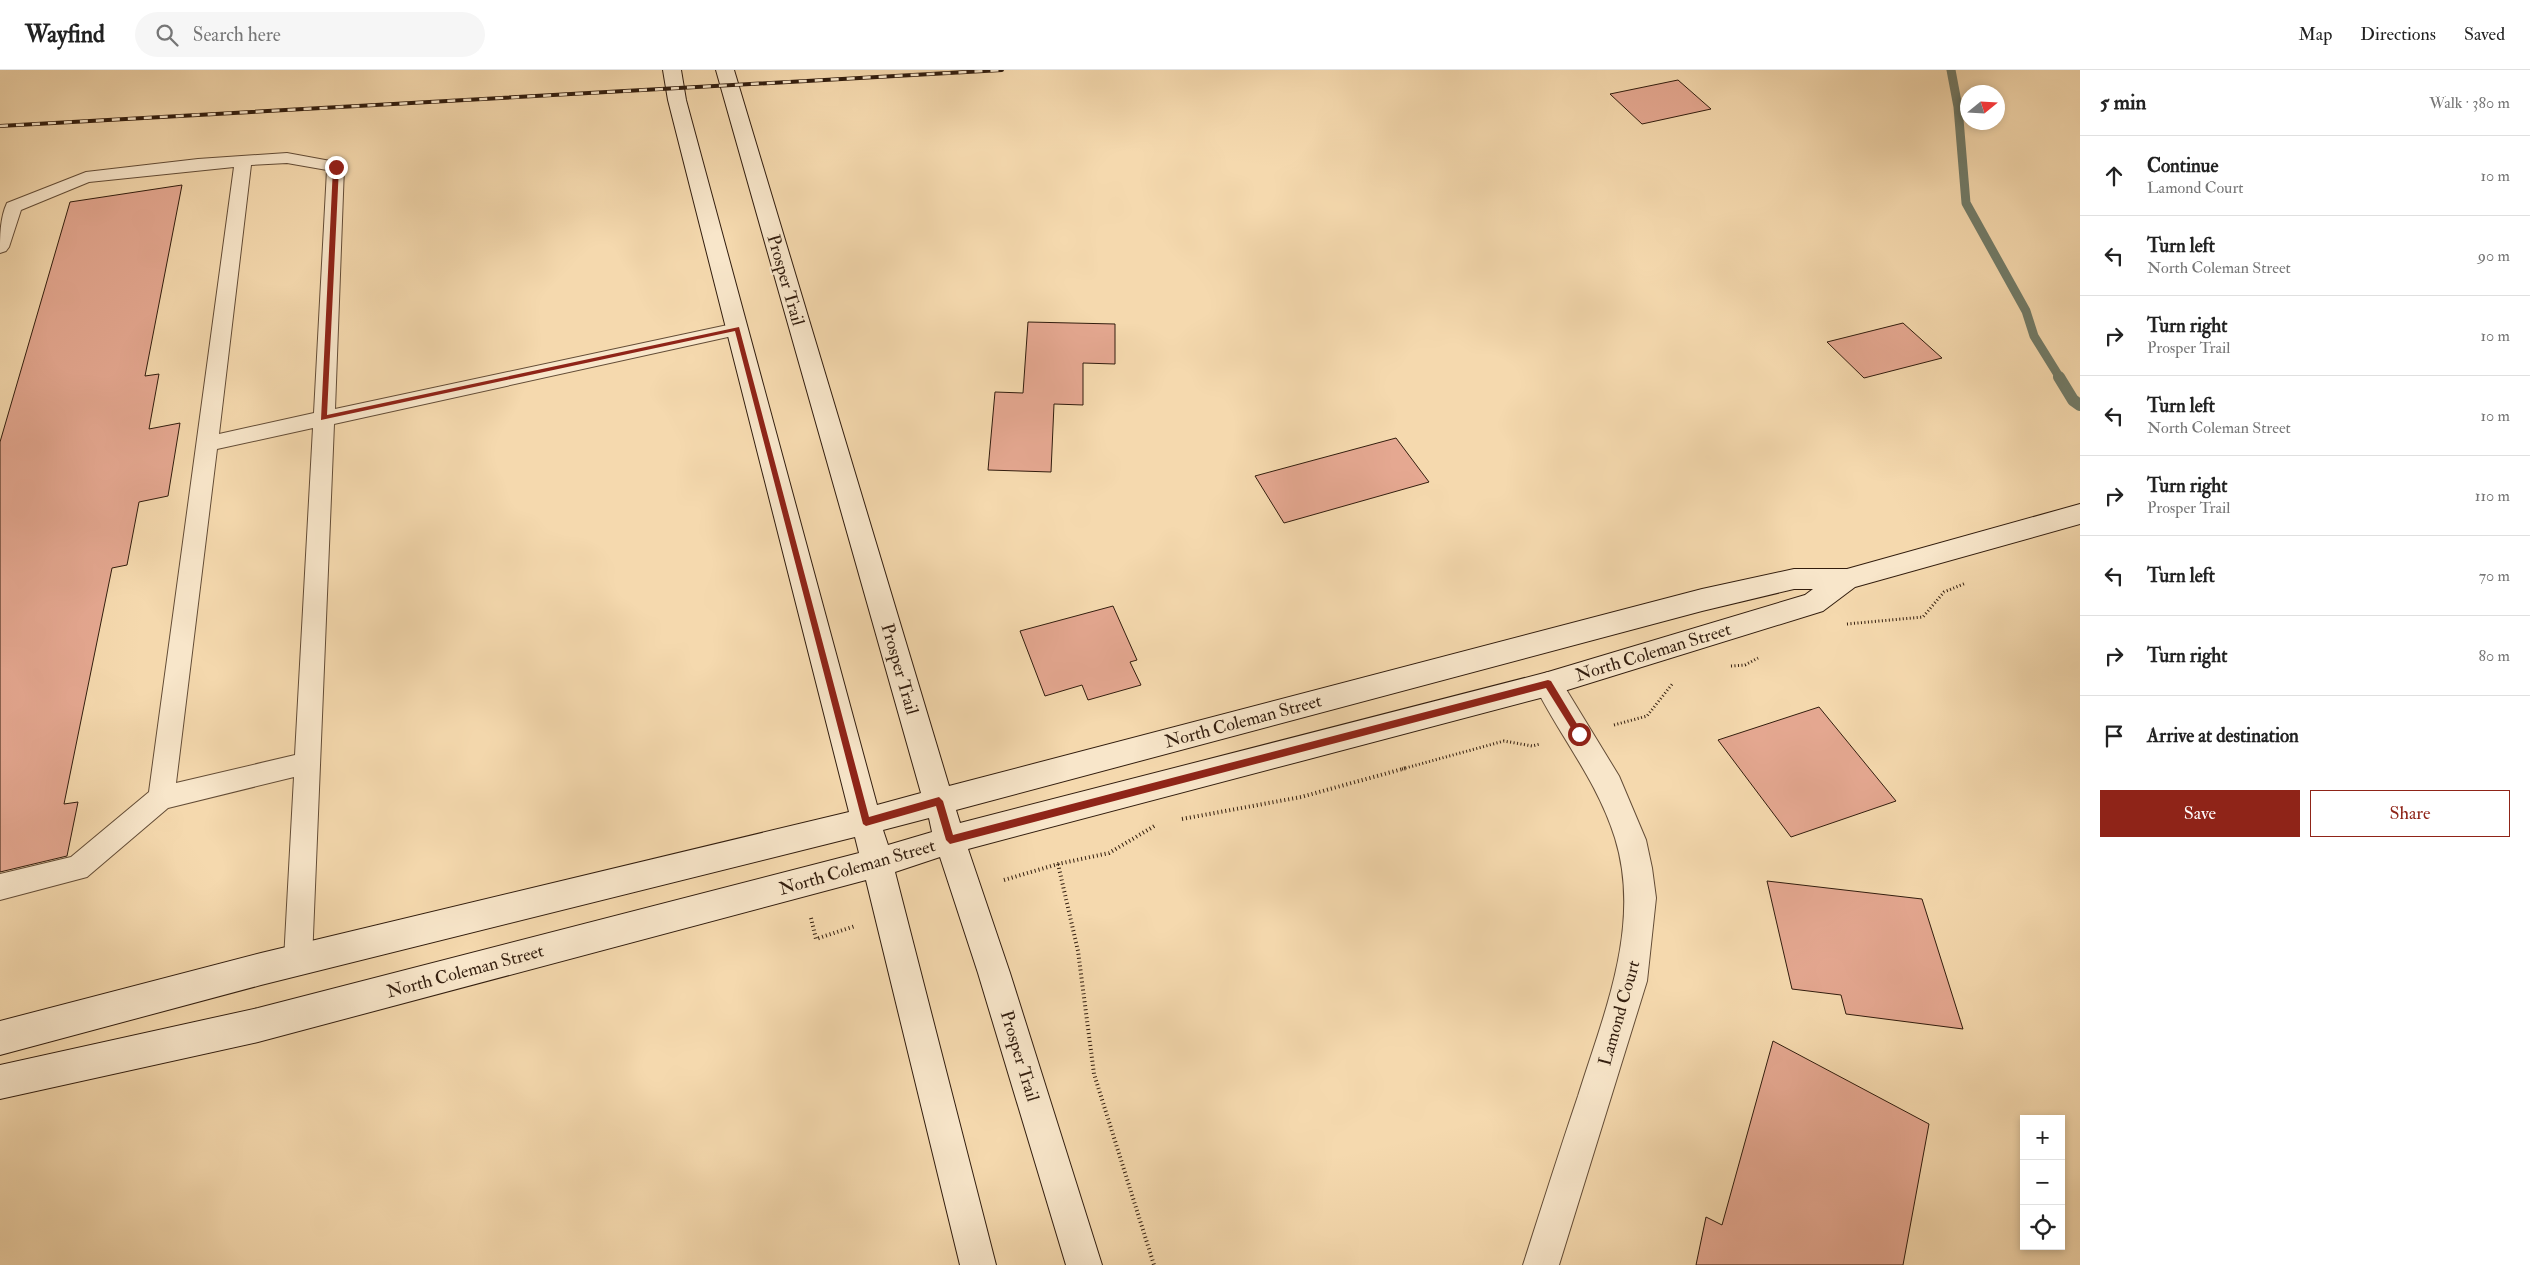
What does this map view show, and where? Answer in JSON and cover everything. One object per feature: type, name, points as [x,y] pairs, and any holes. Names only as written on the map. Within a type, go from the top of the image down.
[{"type":"street","points":[[672,70],[677,100],[877,863],[978,1265]]},
{"type":"street","name":"Prosper Trail","points":[[725,70],[950,840],[994,973],[1084,1265]]},
{"type":"street","name":"North Coleman Street","points":[[0,1038],[298,960],[866,822],[939,801],[1702,600],[1794,579],[1847,579],[2080,514]]},
{"type":"street","name":"North Coleman Street","points":[[0,1082],[258,1025],[877,863],[950,840],[1548,684],[1814,603],[1847,579]]},
{"type":"street","name":"Lamond Court","points":[[1540,1265],[1631,981],[1637,946],[1640,898],[1635,860],[1625,822],[1607,781],[1548,684]]},
{"type":"lane","points":[[0,248],[13,207],[86,177],[198,164],[287,158],[336,167],[298,960]]},
{"type":"lane","points":[[161,798],[243,161]]},
{"type":"lane","points":[[207,444],[737,329]]},
{"type":"lane","points":[[0,887],[78,868],[161,798],[308,764]]},
{"type":"path","points":[[1058,864],[1078,951],[1094,1074],[1154,1265]]},
{"type":"building","points":[[1678,80],[1711,109],[1642,124],[1610,94]]},
{"type":"building","points":[[182,185],[145,376],[159,374],[149,429],[180,423],[168,496],[139,502],[127,565],[112,568],[64,804],[78,802],[67,856],[0,872],[0,442],[70,202]]},
{"type":"building","points":[[1028,322],[1115,324],[1115,364],[1083,363],[1083,405],[1054,404],[1051,472],[988,470],[995,392],[1023,393]]},
{"type":"building","points":[[1903,323],[1942,358],[1864,378],[1827,342]]},
{"type":"building","points":[[1396,438],[1429,482],[1284,523],[1255,476]]},
{"type":"building","points":[[1113,606],[1137,660],[1130,662],[1141,685],[1088,700],[1082,685],[1045,696],[1020,631]]},
{"type":"building","points":[[1819,707],[1896,801],[1791,837],[1718,740]]},
{"type":"building","points":[[1767,881],[1922,899],[1963,1029],[1846,1014],[1841,995],[1792,989]]},
{"type":"building","points":[[1773,1041],[1929,1124],[1903,1265],[1696,1265],[1706,1217],[1722,1225]]},
{"type":"waterway","points":[[1951,70],[1958,107],[1966,203],[2026,311],[2034,336],[2060,378]]},
{"type":"waterway","points":[[2059,377],[2073,400],[2080,405]]},
{"type":"railway","points":[[0,126],[1002,70]]},
{"type":"route","points":[[336,167],[324,419],[737,329],[866,822],[939,801],[950,840],[1548,684],[1579,734]]}]
